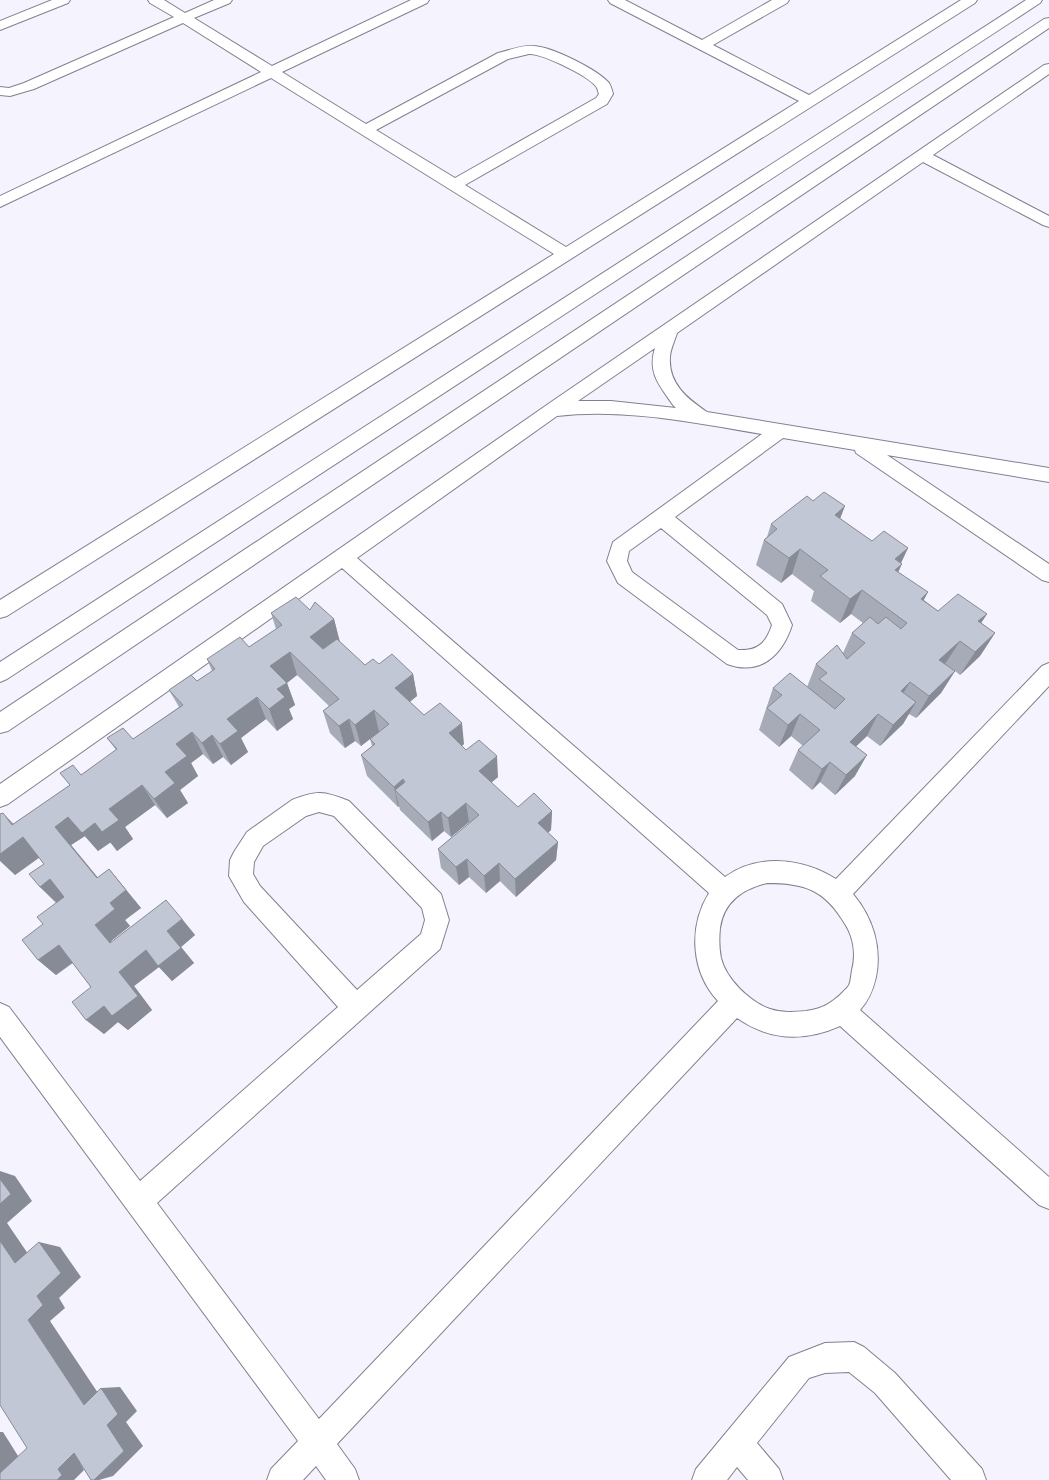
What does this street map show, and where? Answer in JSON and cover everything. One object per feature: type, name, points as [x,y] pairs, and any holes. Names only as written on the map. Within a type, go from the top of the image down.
[{"type":"street","points":[[0,26],[63,0]]},
{"type":"street","points":[[155,0],[183,19],[566,254]]},
{"type":"street","points":[[0,91],[10,92],[29,86],[225,0]]},
{"type":"street","points":[[0,202],[273,73],[422,0]]},
{"type":"street","points":[[615,0],[810,100]]},
{"type":"street","points":[[703,45],[782,0]]},
{"type":"street","points":[[0,610],[970,0]]},
{"type":"street","points":[[0,673],[1034,0]]},
{"type":"street","points":[[0,724],[1049,22]]},
{"type":"street","points":[[365,130],[503,56],[520,51],[535,49],[547,51],[594,78],[603,85],[606,94],[602,101],[454,185]]},
{"type":"street","points":[[0,797],[552,410],[1049,68]]},
{"type":"street","points":[[922,155],[1049,222]]},
{"type":"street","points":[[669,330],[661,358],[663,376],[679,401],[702,418]]},
{"type":"street","points":[[552,410],[578,407],[613,407],[702,418],[1049,475]]},
{"type":"street","points":[[661,518],[775,610],[782,625],[778,636],[769,649],[753,659],[734,658],[625,577],[617,561],[620,548],[661,518],[780,431]]},
{"type":"street","points":[[856,444],[1049,574]]},
{"type":"street","points":[[343,557],[725,892]]},
{"type":"street","points":[[837,894],[1049,672]]},
{"type":"street","points":[[138,1200],[356,1008],[430,941],[437,920],[433,902],[342,808],[319,802],[300,807],[255,839],[242,860],[241,876],[252,894],[356,1008]]},
{"type":"street","points":[[767,872],[791,872],[816,880],[837,894],[855,916],[866,941],[867,967],[859,992],[842,1011],[817,1023],[789,1025],[760,1018],[735,1002],[718,981],[708,958],[706,933],[712,910],[725,892],[744,878],[767,872]]},
{"type":"street","points":[[282,1480],[735,1002]]},
{"type":"street","points":[[842,1011],[1049,1195]]},
{"type":"street","points":[[0,1016],[318,1442],[344,1480]]},
{"type":"street","points":[[707,1480],[799,1367],[825,1358],[854,1357],[885,1383],[971,1480]]},
{"type":"street","points":[[737,1443],[768,1480]]},
{"type":"building","points":[[824,492],[845,506],[835,515],[872,541],[884,531],[908,548],[895,559],[902,564],[895,570],[928,592],[921,599],[938,611],[958,594],[987,614],[978,621],[995,633],[975,652],[960,641],[939,660],[955,671],[929,696],[910,682],[901,691],[916,702],[893,725],[878,714],[850,742],[867,755],[846,775],[830,762],[822,769],[798,750],[820,730],[800,714],[788,725],[767,708],[782,695],[773,688],[790,673],[835,709],[845,699],[819,679],[827,673],[816,664],[837,645],[847,659],[865,643],[852,633],[870,617],[878,624],[886,617],[901,629],[907,623],[862,590],[850,599],[820,576],[828,570],[800,549],[789,558],[764,540],[777,529],[771,524],[807,496],[813,501]]},
{"type":"building","points":[[296,597],[310,610],[315,602],[334,619],[310,637],[323,649],[337,639],[365,665],[373,659],[379,664],[392,654],[413,674],[395,688],[424,715],[440,703],[462,723],[449,733],[466,750],[479,740],[497,756],[479,771],[518,807],[534,793],[552,811],[538,823],[558,842],[515,879],[499,863],[484,876],[467,859],[456,867],[438,849],[479,815],[466,803],[448,818],[441,812],[428,822],[395,790],[405,782],[403,779],[394,787],[361,755],[375,744],[370,739],[389,724],[374,710],[355,725],[349,719],[339,726],[323,711],[339,699],[290,652],[270,666],[287,683],[277,689],[285,697],[269,709],[257,697],[227,719],[238,731],[220,744],[212,735],[202,743],[192,732],[176,744],[187,756],[165,772],[175,783],[154,799],[142,785],[109,809],[119,820],[102,832],[95,823],[82,833],[68,817],[55,827],[97,878],[109,869],[126,890],[110,903],[115,909],[95,925],[110,943],[166,900],[182,919],[167,931],[181,948],[158,966],[146,950],[119,972],[138,996],[112,1016],[104,1006],[86,1020],[72,1002],[91,987],[59,945],[38,960],[22,940],[43,924],[37,917],[64,897],[50,879],[40,887],[29,874],[44,864],[23,837],[0,854],[0,814],[3,813],[12,825],[70,785],[60,773],[73,765],[81,775],[117,749],[107,738],[123,728],[133,739],[183,705],[169,690],[191,675],[197,681],[215,669],[207,659],[240,637],[249,647],[282,625],[271,613]]},
{"type":"building","points":[[0,1179],[11,1194],[0,1204]]},
{"type":"building","points":[[0,1241],[15,1263],[39,1242],[61,1273],[37,1296],[43,1305],[28,1320],[84,1405],[101,1388],[118,1414],[107,1425],[124,1451],[94,1480],[91,1480],[74,1453],[58,1469],[62,1475],[57,1480],[0,1480],[0,1473],[27,1448],[0,1405]]}]
